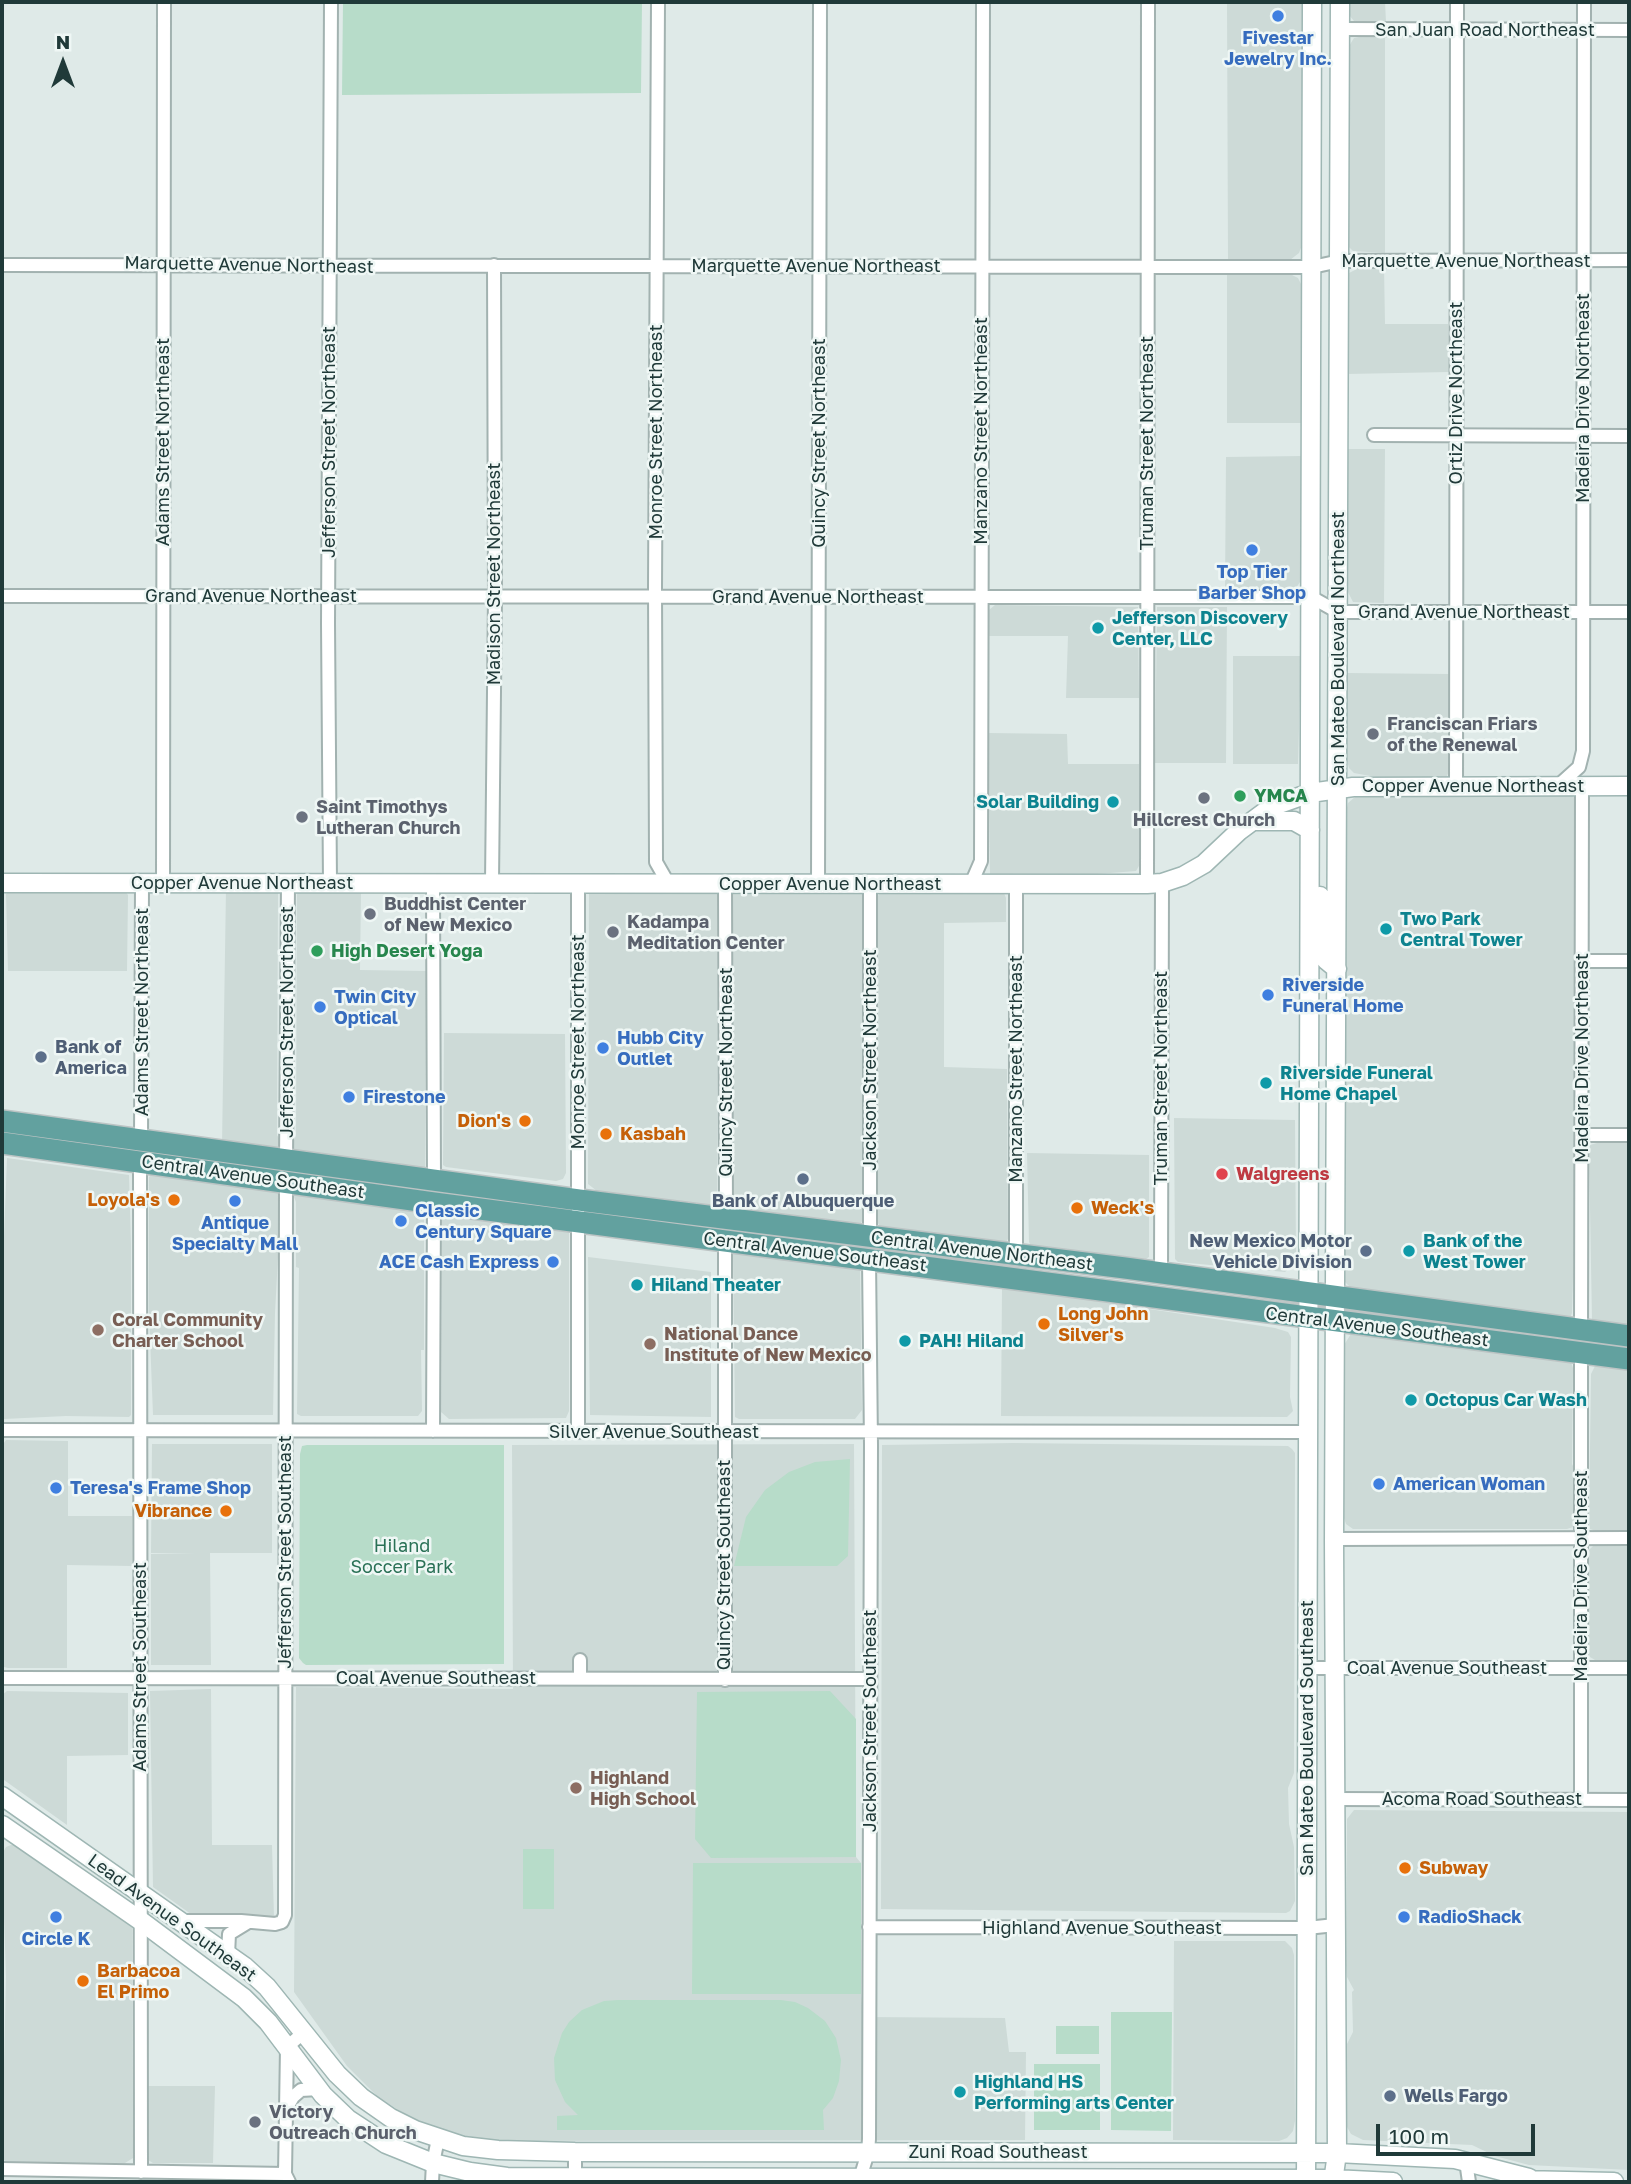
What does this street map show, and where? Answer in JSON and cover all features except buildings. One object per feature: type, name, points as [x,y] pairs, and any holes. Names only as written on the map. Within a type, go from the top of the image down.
[{"type":"main road","name":"San Mateo Boulevard Northeast","points":[[1307,1293],[1312,2]]},
{"type":"main road","name":"San Mateo Boulevard Northeast","points":[[1336,1297],[1340,2]]},
{"type":"main road","name":"Copper Avenue Northeast","points":[[2,883],[1154,883],[1182,876],[1203,864],[1253,821],[1279,803],[1310,793],[1338,789],[1456,785],[1629,786]]},
{"type":"main road","points":[[1253,821],[1294,821],[1310,830]]},
{"type":"main road","points":[[1310,868],[1318,879],[1326,960],[1337,969]]},
{"type":"main road","name":"Central Avenue Northeast","points":[[2,1121],[141,1151],[286,1171],[434,1181],[579,1211],[725,1230],[870,1237],[1016,1254],[1629,1336]]},
{"type":"main road","name":"Central Avenue Southeast","points":[[2,1143],[141,1151]]},
{"type":"main road","name":"Central Avenue Southeast","points":[[286,1171],[434,1203],[579,1211]]},
{"type":"main road","name":"Central Avenue Southeast","points":[[725,1230],[869,1259],[1629,1359]]},
{"type":"main road","name":"San Mateo Boulevard Southeast","points":[[1306,2181],[1307,1293]]},
{"type":"main road","name":"San Mateo Boulevard Southeast","points":[[1333,2180],[1337,2153],[1334,1799],[1336,1297]]},
{"type":"main road","name":"Lead Avenue Southeast","points":[[2,1796],[229,1955],[267,1987],[337,2074],[361,2097],[391,2118],[438,2139],[463,2146]]},
{"type":"main road","name":"Lead Avenue Southeast","points":[[2,1825],[141,1921],[244,1998],[268,2022],[319,2089],[348,2119],[376,2138],[433,2162]]},
{"type":"main road","name":"Zuni Road Southeast","points":[[463,2146],[498,2150],[575,2152],[1337,2153],[1466,2161],[1530,2178]]},
{"type":"main road","name":"Zuni Road Southeast","points":[[433,2162],[470,2172],[575,2180],[1393,2182]]},
{"type":"main road","name":"Zuni Road Southeast","points":[[1502,2182],[1530,2178],[1614,2182]]},
{"type":"street","name":"Adams Street Northeast","points":[[163,883],[164,2]]},
{"type":"street","name":"Jefferson Street Northeast","points":[[330,883],[328,596],[331,2]]},
{"type":"street","name":"Monroe Street Northeast","points":[[658,2],[656,862],[668,883]]},
{"type":"street","name":"Quincy Street Northeast","points":[[818,884],[820,2]]},
{"type":"street","name":"Manzano Street Northeast","points":[[971,884],[981,861],[983,2]]},
{"type":"street","name":"Truman Street Northeast","points":[[1148,2],[1147,597],[1161,1273]]},
{"type":"street","name":"Ortiz Drive Northeast","points":[[1456,785],[1457,2]]},
{"type":"street","name":"Madeira Drive Northeast","points":[[1559,785],[1577,771],[1583,751],[1584,2]]},
{"type":"street","name":"San Juan Road Northeast","points":[[1340,29],[1629,30]]},
{"type":"street","name":"Marquette Avenue Northeast","points":[[2,265],[1312,267],[1340,261],[1629,260]]},
{"type":"street","name":"Madison Street Northeast","points":[[492,882],[494,265]]},
{"type":"street","points":[[1374,435],[1629,436]]},
{"type":"street","name":"Grand Avenue Northeast","points":[[2,596],[1311,597],[1338,612],[1629,612]]},
{"type":"street","name":"Madeira Drive Northeast","points":[[1581,1330],[1582,785]]},
{"type":"street","points":[[981,861],[995,884]]},
{"type":"street","points":[[639,883],[651,873],[656,862]]},
{"type":"street","name":"Adams Street Northeast","points":[[141,1151],[142,883]]},
{"type":"street","name":"Jefferson Street Northeast","points":[[286,1171],[288,883]]},
{"type":"street","points":[[433,883],[434,1181]]},
{"type":"street","name":"Monroe Street Northeast","points":[[578,883],[578,1432]]},
{"type":"street","name":"Quincy Street Northeast","points":[[725,884],[725,1230]]},
{"type":"street","name":"Jackson Street Northeast","points":[[870,884],[870,1237]]},
{"type":"street","name":"Manzano Street Northeast","points":[[1016,884],[1016,1254]]},
{"type":"street","points":[[1582,961],[1629,961]]},
{"type":"street","points":[[1582,1135],[1629,1135]]},
{"type":"street","name":"Adams Street Southeast","points":[[141,1151],[141,2172]]},
{"type":"street","name":"Jefferson Street Southeast","points":[[248,1923],[275,1924],[282,1922],[285,1915],[286,1171]]},
{"type":"street","points":[[433,1431],[434,1203]]},
{"type":"street","name":"Quincy Street Southeast","points":[[725,1230],[725,1680]]},
{"type":"street","name":"Jackson Street Southeast","points":[[859,2180],[868,2152],[871,1431],[869,1259]]},
{"type":"street","name":"Madeira Drive Southeast","points":[[1581,1353],[1581,1799]]},
{"type":"street","name":"Silver Avenue Southeast","points":[[2,1430],[1307,1432]]},
{"type":"street","points":[[1334,1539],[1629,1538]]},
{"type":"street","points":[[580,1660],[580,1678]]},
{"type":"street","name":"Coal Avenue Southeast","points":[[1307,1668],[1629,1668]]},
{"type":"street","name":"Coal Avenue Southeast","points":[[2,1678],[870,1679]]},
{"type":"street","name":"Acoma Road Southeast","points":[[1334,1799],[1629,1800]]},
{"type":"street","points":[[178,1921],[248,1923]]},
{"type":"street","points":[[229,1955],[229,1934],[248,1923]]},
{"type":"street","name":"Highland Avenue Southeast","points":[[869,1927],[1307,1928],[1335,1925]]},
{"type":"street","points":[[2,2169],[287,2178],[286,2047],[303,2033]]},
{"type":"street","points":[[286,2109],[300,2091],[319,2089]]},
{"type":"street","points":[[432,2182],[438,2139]]},
{"type":"street","points":[[575,2152],[575,2180]]},
{"type":"street","points":[[1082,2152],[1082,2180]]},
{"type":"street","points":[[717,2153],[717,2180]]},
{"type":"street","points":[[1466,2161],[1469,2182]]},
{"type":"shaded area","points":[[1227,2],[1303,2],[1302,245],[1299,253],[1290,260],[1228,259]]},
{"type":"shaded area","points":[[1347,2],[1385,2],[1386,22],[1354,21],[1349,15]]},
{"type":"shaded area","points":[[1385,37],[1385,253],[1353,251],[1348,246],[1346,236],[1346,51],[1354,38]]},
{"type":"shaded area","points":[[1361,267],[1384,267],[1385,324],[1448,324],[1449,372],[1347,374],[1347,286],[1349,273]]},
{"type":"shaded area","points":[[1227,275],[1292,275],[1298,278],[1302,286],[1302,423],[1227,423]]},
{"type":"shaded area","points":[[1347,449],[1385,449],[1384,603],[1353,602],[1346,588]]},
{"type":"shaded area","points":[[1302,456],[1300,582],[1290,591],[1225,591],[1226,457]]},
{"type":"shaded area","points":[[995,605],[1138,607],[1139,698],[1066,698],[1068,636],[989,636],[989,610]]},
{"type":"shaded area","points":[[1157,607],[1227,607],[1226,763],[1155,763]]},
{"type":"shaded area","points":[[1233,656],[1301,656],[1298,764],[1233,764]]},
{"type":"shaded area","points":[[1347,673],[1449,674],[1447,776],[1387,779],[1354,773],[1349,768],[1346,758]]},
{"type":"shaded area","points":[[988,733],[1067,734],[1068,764],[1139,764],[1139,866],[1136,871],[1072,876],[990,874]]},
{"type":"shaded area","points":[[1387,792],[1568,793],[1575,798],[1574,1242],[1570,1319],[1352,1289],[1345,1282],[1346,812],[1348,803],[1355,797]]},
{"type":"shaded area","points":[[226,889],[276,890],[278,893],[279,1153],[222,1145]]},
{"type":"shaded area","points":[[302,889],[361,890],[360,970],[426,971],[425,1169],[294,1154],[297,894]]},
{"type":"shaded area","points":[[594,890],[717,892],[717,1200],[714,1206],[597,1191],[588,1184],[589,893]]},
{"type":"shaded area","points":[[9,891],[125,891],[128,895],[127,971],[8,971],[6,894]]},
{"type":"shaded area","points":[[734,891],[861,892],[864,896],[864,1216],[860,1226],[739,1210],[731,1202]]},
{"type":"shaded area","points":[[880,892],[1004,893],[1006,898],[1006,922],[944,923],[944,1067],[1007,1069],[1008,1239],[1005,1244],[880,1227],[878,1223]]},
{"type":"shaded area","points":[[444,1033],[565,1034],[566,1173],[563,1179],[556,1181],[443,1165]]},
{"type":"shaded area","points":[[1174,1118],[1295,1120],[1296,1257],[1285,1272],[1178,1262],[1175,1259]]},
{"type":"shaded area","points":[[1629,1143],[1629,1328],[1592,1321],[1589,1150],[1590,1145]]},
{"type":"shaded area","points":[[1027,1153],[1149,1155],[1149,1257],[1146,1259],[1031,1246]]},
{"type":"shaded area","points":[[7,1158],[129,1175],[129,1417],[4,1419],[2,1289]]},
{"type":"shaded area","points":[[156,1170],[282,1183],[273,1415],[153,1415],[149,1312],[149,1177]]},
{"type":"shaded area","points":[[296,1186],[424,1207],[424,1350],[421,1350],[422,1411],[418,1416],[297,1414],[299,1268],[296,1267]]},
{"type":"shaded area","points":[[442,1213],[569,1227],[569,1411],[566,1418],[449,1419],[441,1412]]},
{"type":"shaded area","points":[[735,1251],[860,1267],[862,1410],[855,1419],[735,1417]]},
{"type":"shaded area","name":"National Dance Institute of New Mexico","points":[[588,1257],[711,1272],[711,1417],[590,1415]]},
{"type":"shaded area","points":[[1002,1289],[1023,1290],[1288,1332],[1291,1337],[1290,1397],[1293,1411],[1287,1417],[1001,1416]]},
{"type":"shaded area","points":[[1357,1332],[1565,1359],[1571,1362],[1572,1464],[1575,1470],[1573,1527],[1353,1529],[1346,1524],[1344,1345],[1351,1334]]},
{"type":"shaded area","points":[[1603,1364],[1629,1368],[1629,1531],[1590,1529],[1591,1374],[1595,1366]]},
{"type":"shaded area","points":[[6,1440],[68,1441],[68,1516],[132,1516],[132,1566],[67,1565],[67,1668],[8,1668],[4,1667],[2,1662],[2,1446]]},
{"type":"shaded area","points":[[1013,1443],[1288,1446],[1295,1453],[1294,1773],[1288,1788],[1289,1824],[1294,1847],[1295,1901],[1290,1911],[881,1909],[882,1445]]},
{"type":"shaded area","points":[[152,1444],[272,1444],[272,1553],[210,1553],[211,1665],[151,1665],[151,1554],[195,1553],[151,1553]]},
{"type":"shaded area","name":"Highland High School","points":[[854,1444],[856,1857],[861,1863],[863,2017],[1005,2018],[1009,2052],[1026,2052],[1025,2140],[476,2141],[425,2127],[378,2097],[347,2066],[294,1992],[296,1687],[513,1689],[512,1445]]},
{"type":"shaded area","points":[[1594,1545],[1629,1545],[1629,1660],[1595,1660],[1588,1652],[1588,1551]]},
{"type":"shaded area","points":[[211,1689],[212,1845],[272,1845],[274,1918],[195,1917],[153,1887],[150,1691]]},
{"type":"shaded area","points":[[7,1691],[128,1693],[128,1755],[67,1756],[67,1825],[4,1780],[2,1695]]},
{"type":"shaded area","points":[[1354,1810],[1629,1812],[1629,2170],[1529,2165],[1495,2156],[1472,2145],[1363,2140],[1351,2134],[1347,2127],[1346,2046],[1353,2032],[1354,1990],[1347,1977],[1346,1966],[1347,1819]]},
{"type":"shaded area","points":[[17,1845],[132,1927],[133,2158],[125,2163],[7,2162],[2,2159],[6,1977],[2,1854],[6,1847]]},
{"type":"shaded area","points":[[1174,1941],[1285,1941],[1292,1948],[1295,2121],[1293,2131],[1287,2138],[1279,2141],[1173,2140]]},
{"type":"shaded area","points":[[146,2086],[215,2086],[213,2163],[153,2163],[148,2160]]},
{"type":"green space","points":[[343,2],[642,2],[641,93],[342,95]]},
{"type":"green space","name":"Hiland Soccer Park","points":[[504,1445],[504,1664],[303,1663],[299,1658],[300,1454],[302,1446]]},
{"type":"green space","points":[[850,1459],[848,1556],[837,1566],[734,1566],[746,1517],[765,1490],[789,1472],[815,1462]]},
{"type":"green space","points":[[830,1691],[856,1719],[856,1857],[711,1858],[695,1839],[697,1692]]},
{"type":"green space","points":[[523,1849],[554,1849],[554,1909],[523,1909]]},
{"type":"green space","points":[[693,1863],[861,1863],[861,1994],[692,1994]]},
{"type":"green space","points":[[781,2000],[808,2008],[825,2021],[836,2038],[841,2060],[839,2081],[833,2098],[823,2110],[824,2130],[557,2130],[557,2116],[578,2115],[565,2102],[555,2080],[554,2058],[562,2033],[582,2010],[604,2001]]},
{"type":"green space","points":[[1111,2012],[1172,2012],[1171,2131],[1111,2130]]},
{"type":"green space","points":[[1056,2026],[1099,2026],[1099,2054],[1056,2054]]},
{"type":"green space","points":[[1034,2064],[1100,2064],[1100,2130],[1034,2130]]},
{"type":"place","name":"Fivestar Jewelry Inc.","points":[[1278,16]]},
{"type":"place","name":"Top Tier Barber Shop","points":[[1252,550]]},
{"type":"place","name":"Jefferson Discovery Center, LLC","points":[[1098,628]]},
{"type":"place","name":"Franciscan Friars of the Renewal","points":[[1373,734]]},
{"type":"place","name":"YMCA","points":[[1240,796]]},
{"type":"place","name":"Hillcrest Church","points":[[1204,798]]},
{"type":"place","name":"Solar Building","points":[[1113,802]]},
{"type":"place","name":"Saint Timothys Lutheran Church","points":[[302,817]]},
{"type":"place","name":"Buddhist Center of New Mexico","points":[[370,914]]},
{"type":"place","name":"Two Park Central Tower","points":[[1386,929]]},
{"type":"place","name":"Kadampa Meditation Center","points":[[613,932]]},
{"type":"place","name":"High Desert Yoga","points":[[317,951]]},
{"type":"place","name":"Riverside Funeral Home","points":[[1268,995]]},
{"type":"place","name":"Twin City Optical","points":[[320,1007]]},
{"type":"place","name":"Hubb City Outlet","points":[[603,1048]]},
{"type":"place","name":"Bank of America","points":[[41,1057]]},
{"type":"place","name":"Riverside Funeral Home Chapel","points":[[1266,1083]]},
{"type":"place","name":"Firestone","points":[[349,1097]]},
{"type":"place","name":"Dion's","points":[[525,1121]]},
{"type":"place","name":"Kasbah","points":[[606,1134]]},
{"type":"place","name":"Walgreens","points":[[1222,1174]]},
{"type":"place","name":"Bank of Albuquerque","points":[[803,1179]]},
{"type":"place","name":"Loyola's","points":[[174,1200]]},
{"type":"place","name":"Antique Specialty Mall","points":[[235,1201]]},
{"type":"place","name":"Weck's","points":[[1077,1208]]},
{"type":"place","name":"Classic Century Square","points":[[401,1221]]},
{"type":"place","name":"New Mexico Motor Vehicle Division","points":[[1366,1251]]},
{"type":"place","name":"Bank of the West Tower","points":[[1409,1251]]},
{"type":"place","name":"ACE Cash Express","points":[[553,1262]]},
{"type":"place","name":"Hiland Theater","points":[[637,1285]]},
{"type":"place","name":"Long John Silver's","points":[[1044,1324]]},
{"type":"place","name":"Coral Community Charter School","points":[[98,1330]]},
{"type":"place","name":"PAH! Hiland","points":[[905,1341]]},
{"type":"place","name":"National Dance Institute of New Mexico","points":[[650,1344]]},
{"type":"place","name":"Octopus Car Wash","points":[[1411,1400]]},
{"type":"place","name":"American Woman","points":[[1379,1484]]},
{"type":"place","name":"Teresa's Frame Shop","points":[[56,1488]]},
{"type":"place","name":"Vibrance","points":[[226,1511]]},
{"type":"place","name":"Highland High School","points":[[576,1788]]},
{"type":"place","name":"Subway","points":[[1405,1868]]},
{"type":"place","name":"Circle K","points":[[56,1917]]},
{"type":"place","name":"RadioShack","points":[[1404,1917]]},
{"type":"place","name":"Barbacoa El Primo","points":[[83,1981]]},
{"type":"place","name":"Highland HS Performing arts Center","points":[[960,2092]]},
{"type":"place","name":"Wells Fargo","points":[[1390,2096]]},
{"type":"place","name":"Victory Outreach Church","points":[[255,2122]]}]
